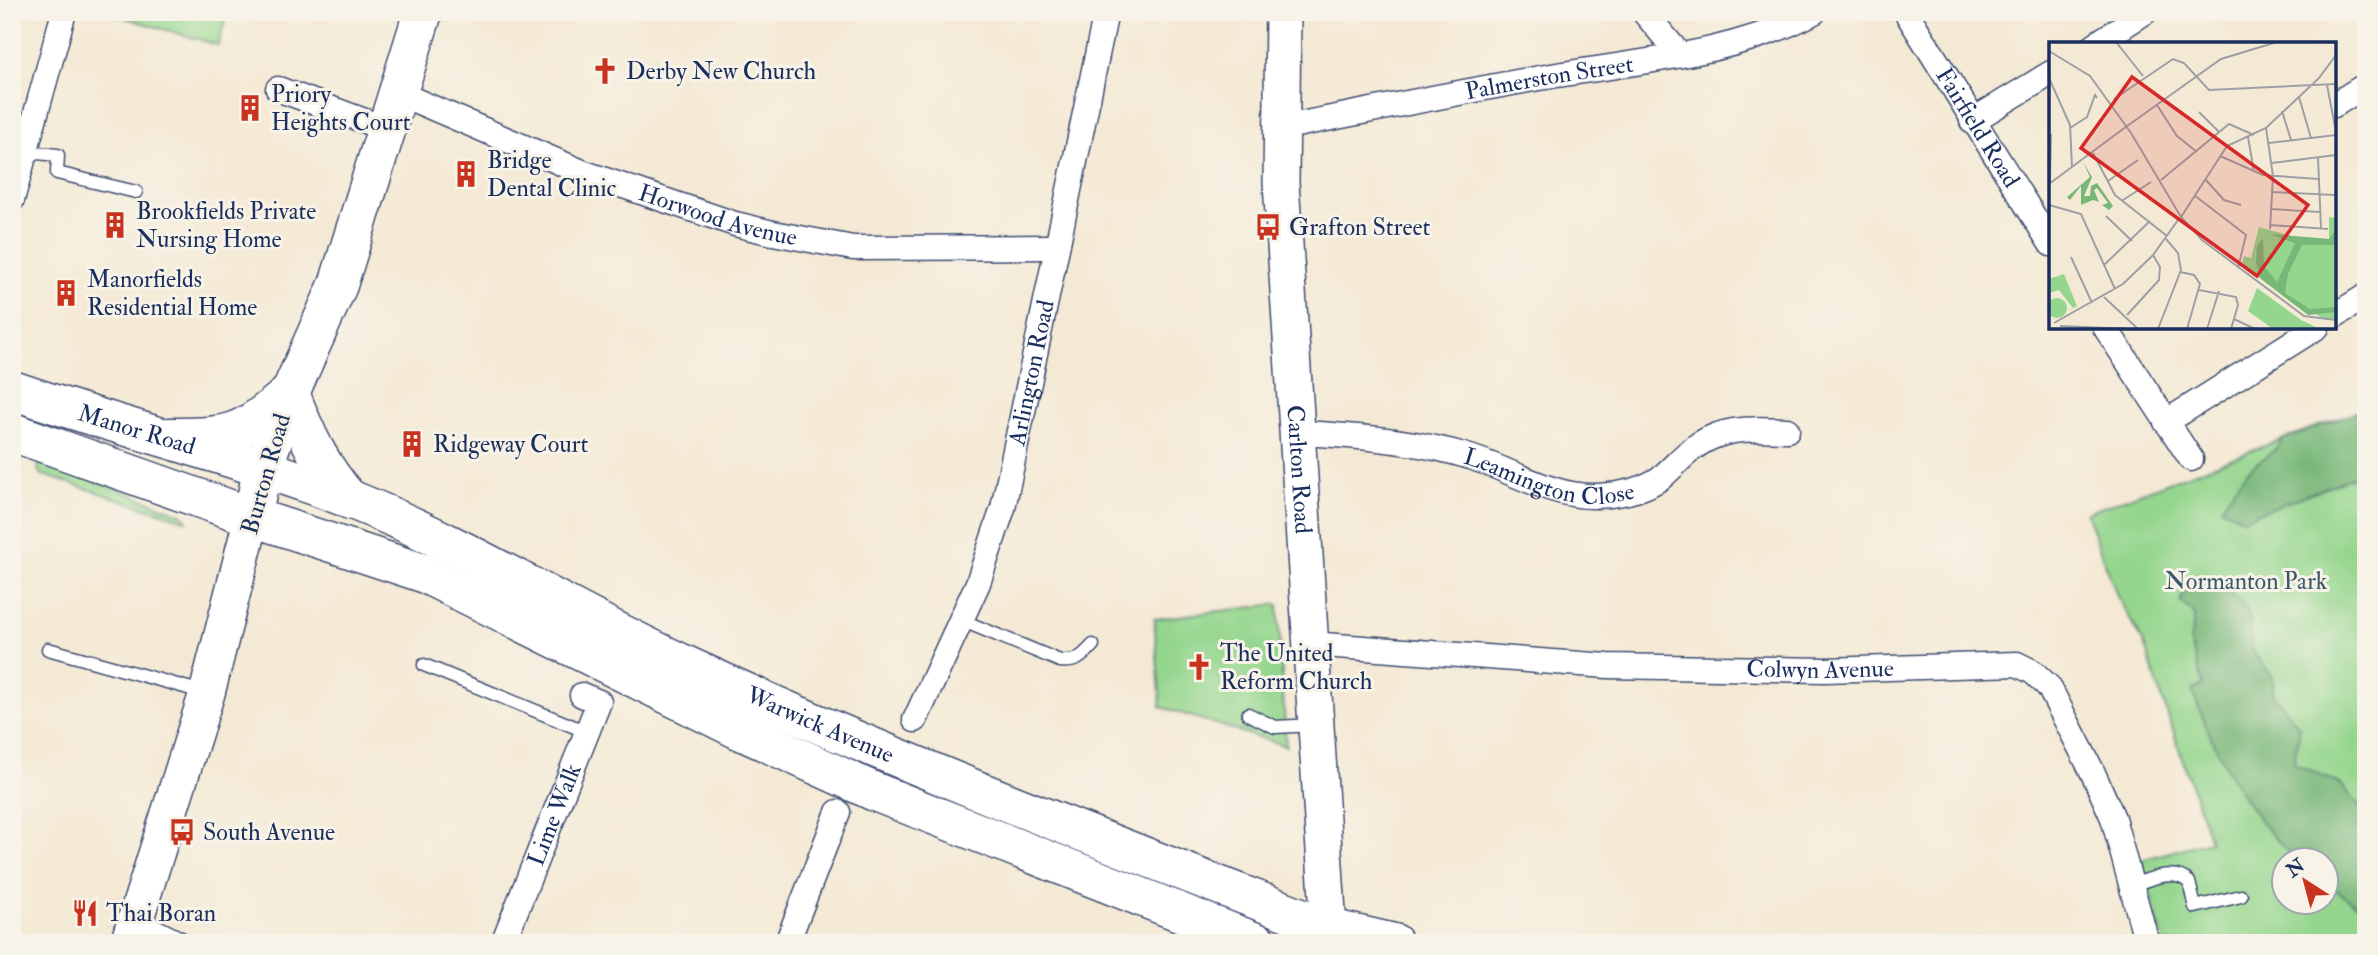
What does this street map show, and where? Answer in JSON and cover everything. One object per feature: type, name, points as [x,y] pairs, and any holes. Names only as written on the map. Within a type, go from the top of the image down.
[{"type":"main road","name":"Burton Road","points":[[252,517],[263,468],[290,393],[338,285],[389,130],[423,12]]},
{"type":"main road","name":"Manor Road","points":[[12,390],[263,468]]},
{"type":"main road","points":[[162,437],[228,435],[252,423],[290,393],[324,469],[350,500]]},
{"type":"main road","name":"Manor Road","points":[[12,432],[252,517]]},
{"type":"main road","points":[[263,468],[275,484],[296,498],[377,534],[423,573]]},
{"type":"main road","name":"Warwick Avenue","points":[[263,468],[424,531],[689,667],[888,755],[1329,928],[1394,943]]},
{"type":"main road","name":"Warwick Avenue","points":[[252,517],[423,573],[737,729],[875,792],[1258,943]]},
{"type":"street","points":[[12,200],[64,12]]},
{"type":"street","name":"Arlington Road","points":[[915,720],[978,583],[1003,508],[1106,12]]},
{"type":"street","name":"Carlton Road","points":[[1283,12],[1281,128],[1296,433],[1329,928]]},
{"type":"street","points":[[1644,12],[1679,54]]},
{"type":"street","name":"Palmerston Street","points":[[1281,128],[1679,54],[1734,42],[1814,12]]},
{"type":"street","name":"Fairfield Road","points":[[1906,12],[2049,241]]},
{"type":"street","points":[[2099,42],[2146,12]]},
{"type":"street","points":[[1972,121],[2049,74]]},
{"type":"street","points":[[2336,104],[2366,85]]},
{"type":"street","points":[[278,89],[389,130]]},
{"type":"street","name":"Horwood Avenue","points":[[398,93],[582,172],[748,228],[853,248],[1057,247]]},
{"type":"street","points":[[2336,315],[2366,296]]},
{"type":"street","points":[[2106,329],[2191,460]]},
{"type":"street","points":[[2166,422],[2314,329]]},
{"type":"street","name":"Leamington Close","points":[[1296,433],[1352,437],[1468,456],[1559,491],[1596,496],[1636,490],[1651,483],[1683,455],[1715,436],[1756,428],[1788,431]]},
{"type":"street","name":"Burton Road","points":[[132,932],[207,693],[252,517]]},
{"type":"street","name":"Colwyn Avenue","points":[[1310,644],[1608,666],[1825,670],[2017,664],[2033,672],[2049,687],[2071,727],[2113,818],[2147,943]]},
{"type":"street","name":"Lime Walk","points":[[503,943],[599,702],[582,695]]},
{"type":"street","points":[[788,943],[838,812]]},
{"type":"street","points":[[132,932],[178,943]]},
{"type":"lane","points":[[26,152],[58,155],[57,173],[136,192]]},
{"type":"lane","points":[[961,620],[1070,662],[1081,659],[1093,645]]},
{"type":"lane","points":[[48,649],[207,693]]},
{"type":"lane","points":[[424,665],[587,732]]},
{"type":"lane","points":[[1248,714],[1275,727],[1315,725]]},
{"type":"lane","points":[[2133,885],[2159,876],[2180,876],[2189,882],[2195,907],[2241,895]]},
{"type":"green space","points":[[105,12],[228,12],[218,45]]},
{"type":"green space","name":"Normanton Park","points":[[2366,408],[2366,943],[2164,943],[2141,860],[2210,841],[2143,641],[2118,598],[2086,513]]},
{"type":"green space","points":[[2366,408],[2366,472],[2243,519],[2221,507],[2249,469],[2276,449],[2282,440]]},
{"type":"green space","points":[[41,460],[182,514],[187,521],[40,474],[38,469]]},
{"type":"green space","points":[[2189,579],[2229,594],[2245,607],[2251,631],[2251,649],[2273,677],[2273,694],[2300,728],[2294,763],[2341,784],[2366,814],[2366,911],[2340,893],[2340,846],[2282,846],[2234,783],[2211,738],[2192,691],[2203,684],[2190,641],[2195,615],[2180,601]]},
{"type":"green space","points":[[1278,604],[1286,746],[1161,707],[1154,619]]},
{"type":"place","name":"Derby New Church","points":[[605,71]]},
{"type":"place","name":"Priory Heights Court","points":[[250,108]]},
{"type":"place","name":"Bridge Dental Clinic","points":[[466,174]]},
{"type":"place","name":"Brookfields Private Nursing Home","points":[[115,225]]},
{"type":"place","name":"Grafton Street","points":[[1268,227]]},
{"type":"place","name":"Manorfields Residential Home","points":[[66,293]]},
{"type":"place","name":"Ridgeway Court","points":[[412,444]]},
{"type":"place","name":"The United Reform Church","points":[[1199,667]]},
{"type":"place","name":"South Avenue","points":[[182,832]]},
{"type":"place","name":"Thai Boran","points":[[85,913]]}]
